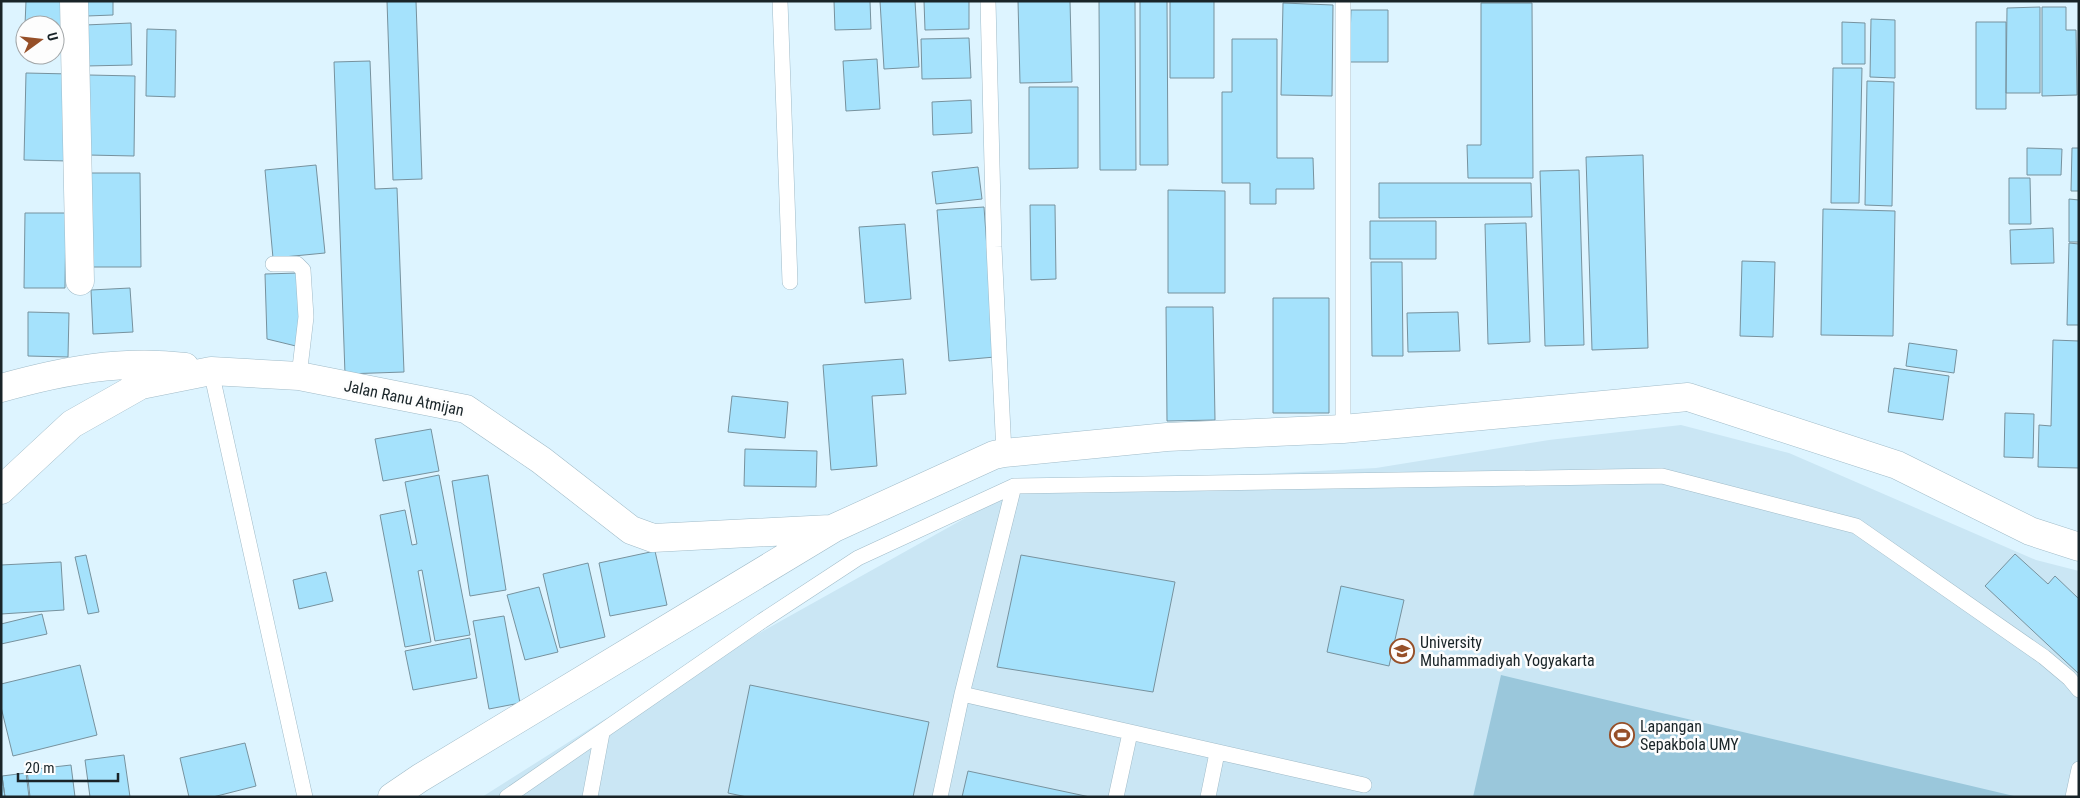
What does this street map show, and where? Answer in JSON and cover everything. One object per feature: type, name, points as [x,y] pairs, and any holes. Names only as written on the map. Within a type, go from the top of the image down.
[{"type":"street","points":[[74,1],[80,281]]},
{"type":"street","points":[[1,388],[48,375],[122,364],[156,364],[211,370]]},
{"type":"street","name":"Jalan Ranu Atmijan","points":[[1,490],[72,424],[141,385],[211,370],[299,376],[466,409],[541,460],[631,530],[653,538],[834,528]]},
{"type":"street","points":[[392,797],[420,778],[834,528],[994,455],[1167,437],[1343,429],[1688,397],[1897,465],[2030,531],[2079,547]]},
{"type":"lane","points":[[780,1],[790,282]]},
{"type":"lane","points":[[988,1],[994,247],[1004,454]]},
{"type":"lane","points":[[1343,1],[1343,429]]},
{"type":"lane","points":[[273,264],[297,264],[303,270],[306,317],[299,376]]},
{"type":"lane","points":[[211,370],[305,797]]},
{"type":"lane","points":[[507,797],[762,621],[858,558],[1014,486],[1662,476],[1856,526],[2044,657],[2070,678],[2079,690]]},
{"type":"lane","points":[[940,797],[962,694],[1014,486]]},
{"type":"lane","points":[[962,694],[1364,785]]},
{"type":"lane","points":[[590,797],[602,733]]},
{"type":"lane","points":[[1116,797],[1130,733]]},
{"type":"lane","points":[[1208,797],[1217,753]]},
{"type":"lane","points":[[2073,797],[2079,769]]},
{"type":"shaded area","name":"University Muhammadiyah Yogyakarta","points":[[1681,425],[1789,453],[2036,560],[2079,571],[2079,797],[482,797],[602,721],[1010,493],[1161,479],[1376,468],[1549,440]]},
{"type":"shaded area","name":"Lapangan Sepakbola UMY","points":[[1501,675],[2014,796],[2014,797],[1473,797]]},
{"type":"building","points":[[26,1],[66,1],[65,47],[65,15],[25,15]]},
{"type":"building","points":[[86,1],[113,1],[113,15],[87,16]]},
{"type":"building","points":[[387,1],[416,1],[422,179],[393,180]]},
{"type":"building","points":[[834,1],[870,1],[871,29],[835,30]]},
{"type":"building","points":[[880,1],[915,1],[919,67],[884,69]]},
{"type":"building","points":[[924,1],[969,1],[969,29],[925,30]]},
{"type":"building","points":[[1018,1],[1070,1],[1072,82],[1020,83]]},
{"type":"building","points":[[1099,1],[1135,1],[1136,170],[1100,170]]},
{"type":"building","points":[[1140,1],[1167,1],[1168,165],[1140,165]]},
{"type":"building","points":[[1170,1],[1214,1],[1214,78],[1170,78]]},
{"type":"building","points":[[1283,3],[1333,5],[1332,96],[1281,95]]},
{"type":"building","points":[[1481,3],[1532,3],[1533,178],[1468,178],[1467,145],[1481,145]]},
{"type":"building","points":[[2040,7],[2040,93],[2006,93],[2007,8]]},
{"type":"building","points":[[2042,7],[2066,7],[2066,30],[2076,30],[2077,95],[2042,96]]},
{"type":"building","points":[[1351,10],[1388,10],[1388,62],[1349,62]]},
{"type":"building","points":[[1871,19],[1895,20],[1895,78],[1870,77]]},
{"type":"building","points":[[1842,22],[1865,23],[1865,64],[1842,64]]},
{"type":"building","points":[[1976,22],[2006,22],[2006,109],[1976,109]]},
{"type":"building","points":[[131,23],[132,65],[86,66],[85,25]]},
{"type":"building","points":[[147,29],[176,30],[175,97],[146,96]]},
{"type":"building","points":[[969,38],[971,78],[922,79],[921,39]]},
{"type":"building","points":[[1232,39],[1277,39],[1277,158],[1313,158],[1314,189],[1276,189],[1276,204],[1250,204],[1250,183],[1222,183],[1222,92],[1232,92]]},
{"type":"building","points":[[877,59],[880,109],[846,111],[843,61]]},
{"type":"building","points":[[370,61],[375,189],[397,188],[404,372],[345,374],[334,62]]},
{"type":"building","points":[[1833,68],[1862,68],[1859,203],[1831,203]]},
{"type":"building","points":[[26,73],[70,74],[68,161],[24,160]]},
{"type":"building","points":[[89,75],[135,76],[134,156],[88,155]]},
{"type":"building","points":[[1867,81],[1894,82],[1892,206],[1865,205]]},
{"type":"building","points":[[1029,87],[1078,87],[1078,168],[1029,169]]},
{"type":"building","points":[[971,100],[972,133],[933,135],[932,102]]},
{"type":"building","points":[[2027,148],[2062,149],[2061,175],[2027,175]]},
{"type":"building","points":[[2072,148],[2079,148],[2079,191],[2071,191]]},
{"type":"building","points":[[1643,155],[1648,348],[1592,350],[1586,157]]},
{"type":"building","points":[[316,165],[325,253],[273,258],[265,170]]},
{"type":"building","points":[[978,167],[982,199],[936,204],[932,172]]},
{"type":"building","points":[[1579,170],[1584,345],[1545,346],[1540,171]]},
{"type":"building","points":[[89,173],[140,173],[141,267],[90,267]]},
{"type":"building","points":[[2009,178],[2030,178],[2031,224],[2009,224]]},
{"type":"building","points":[[1379,183],[1531,183],[1532,217],[1379,218]]},
{"type":"building","points":[[1168,190],[1225,191],[1225,293],[1168,293]]},
{"type":"building","points":[[2069,199],[2079,200],[2079,242],[2069,242]]},
{"type":"building","points":[[1030,205],[1055,205],[1056,279],[1031,280]]},
{"type":"building","points":[[984,207],[995,357],[949,361],[937,210]]},
{"type":"building","points":[[1823,209],[1895,211],[1893,336],[1821,335]]},
{"type":"building","points":[[25,213],[66,213],[65,288],[24,288]]},
{"type":"building","points":[[1370,221],[1436,221],[1436,259],[1370,259]]},
{"type":"building","points":[[1526,223],[1530,342],[1488,344],[1485,224]]},
{"type":"building","points":[[905,224],[911,299],[865,303],[859,227]]},
{"type":"building","points":[[2053,228],[2054,263],[2011,264],[2010,230]]},
{"type":"building","points":[[2069,243],[2079,244],[2079,325],[2067,325]]},
{"type":"building","points":[[1742,261],[1775,262],[1773,337],[1740,336]]},
{"type":"building","points":[[1371,262],[1402,262],[1403,356],[1372,356]]},
{"type":"building","points":[[298,273],[300,347],[267,339],[265,274]]},
{"type":"building","points":[[130,288],[133,332],[93,334],[91,290]]},
{"type":"building","points":[[1273,298],[1329,298],[1329,413],[1273,413]]},
{"type":"building","points":[[1166,307],[1213,307],[1215,420],[1167,421]]},
{"type":"building","points":[[28,312],[69,313],[68,357],[28,356]]},
{"type":"building","points":[[1458,312],[1460,351],[1408,352],[1407,313]]},
{"type":"building","points":[[2053,340],[2079,341],[2079,468],[2038,467],[2039,425],[2051,426]]},
{"type":"building","points":[[1909,343],[1957,350],[1954,373],[1906,366]]},
{"type":"building","points":[[903,359],[906,394],[872,396],[877,466],[831,470],[823,365]]},
{"type":"building","points":[[1894,368],[1949,376],[1943,420],[1888,412]]},
{"type":"building","points":[[732,396],[788,402],[785,438],[728,432]]},
{"type":"building","points":[[2005,413],[2034,414],[2033,458],[2004,457]]},
{"type":"building","points":[[431,429],[439,471],[383,481],[375,439]]},
{"type":"building","points":[[745,449],[817,451],[816,487],[744,486]]},
{"type":"building","points":[[439,475],[470,635],[435,641],[422,570],[418,571],[431,642],[405,647],[380,515],[405,510],[412,545],[417,544],[405,482]]},
{"type":"building","points":[[488,475],[506,590],[470,596],[452,481]]},
{"type":"building","points":[[655,551],[667,605],[610,616],[599,563]]},
{"type":"building","points":[[2015,554],[2048,584],[2055,576],[2079,599],[2079,674],[1985,586]]},
{"type":"building","points":[[86,555],[99,612],[88,614],[75,557]]},
{"type":"building","points":[[1021,555],[1175,582],[1153,692],[997,667]]},
{"type":"building","points":[[61,562],[64,610],[1,614],[1,565]]},
{"type":"building","points":[[588,563],[605,637],[560,648],[543,574]]},
{"type":"building","points":[[326,572],[333,601],[299,609],[293,580]]},
{"type":"building","points":[[1341,586],[1404,600],[1389,666],[1327,652]]},
{"type":"building","points":[[539,587],[558,652],[525,660],[507,595]]},
{"type":"building","points":[[42,614],[47,634],[1,644],[1,624]]},
{"type":"building","points":[[504,616],[520,703],[489,709],[473,621]]},
{"type":"building","points":[[470,638],[477,678],[413,690],[405,651]]},
{"type":"building","points":[[80,665],[97,735],[13,756],[1,707],[1,684]]},
{"type":"building","points":[[750,685],[929,722],[913,797],[747,797],[728,793]]},
{"type":"building","points":[[245,743],[256,786],[213,797],[189,797],[180,758]]},
{"type":"building","points":[[124,755],[130,797],[90,797],[85,760]]},
{"type":"building","points":[[71,765],[75,797],[30,797],[27,770]]},
{"type":"building","points":[[968,771],[1090,797],[962,797]]},
{"type":"building","points":[[26,773],[29,797],[5,797],[2,776]]},
{"type":"building","points":[[2,776],[5,797],[1,797]]},
{"type":"place","name":"University Muhammadiyah Yogyakarta","points":[[1402,651]]},
{"type":"place","name":"Lapangan Sepakbola UMY","points":[[1622,735]]}]
